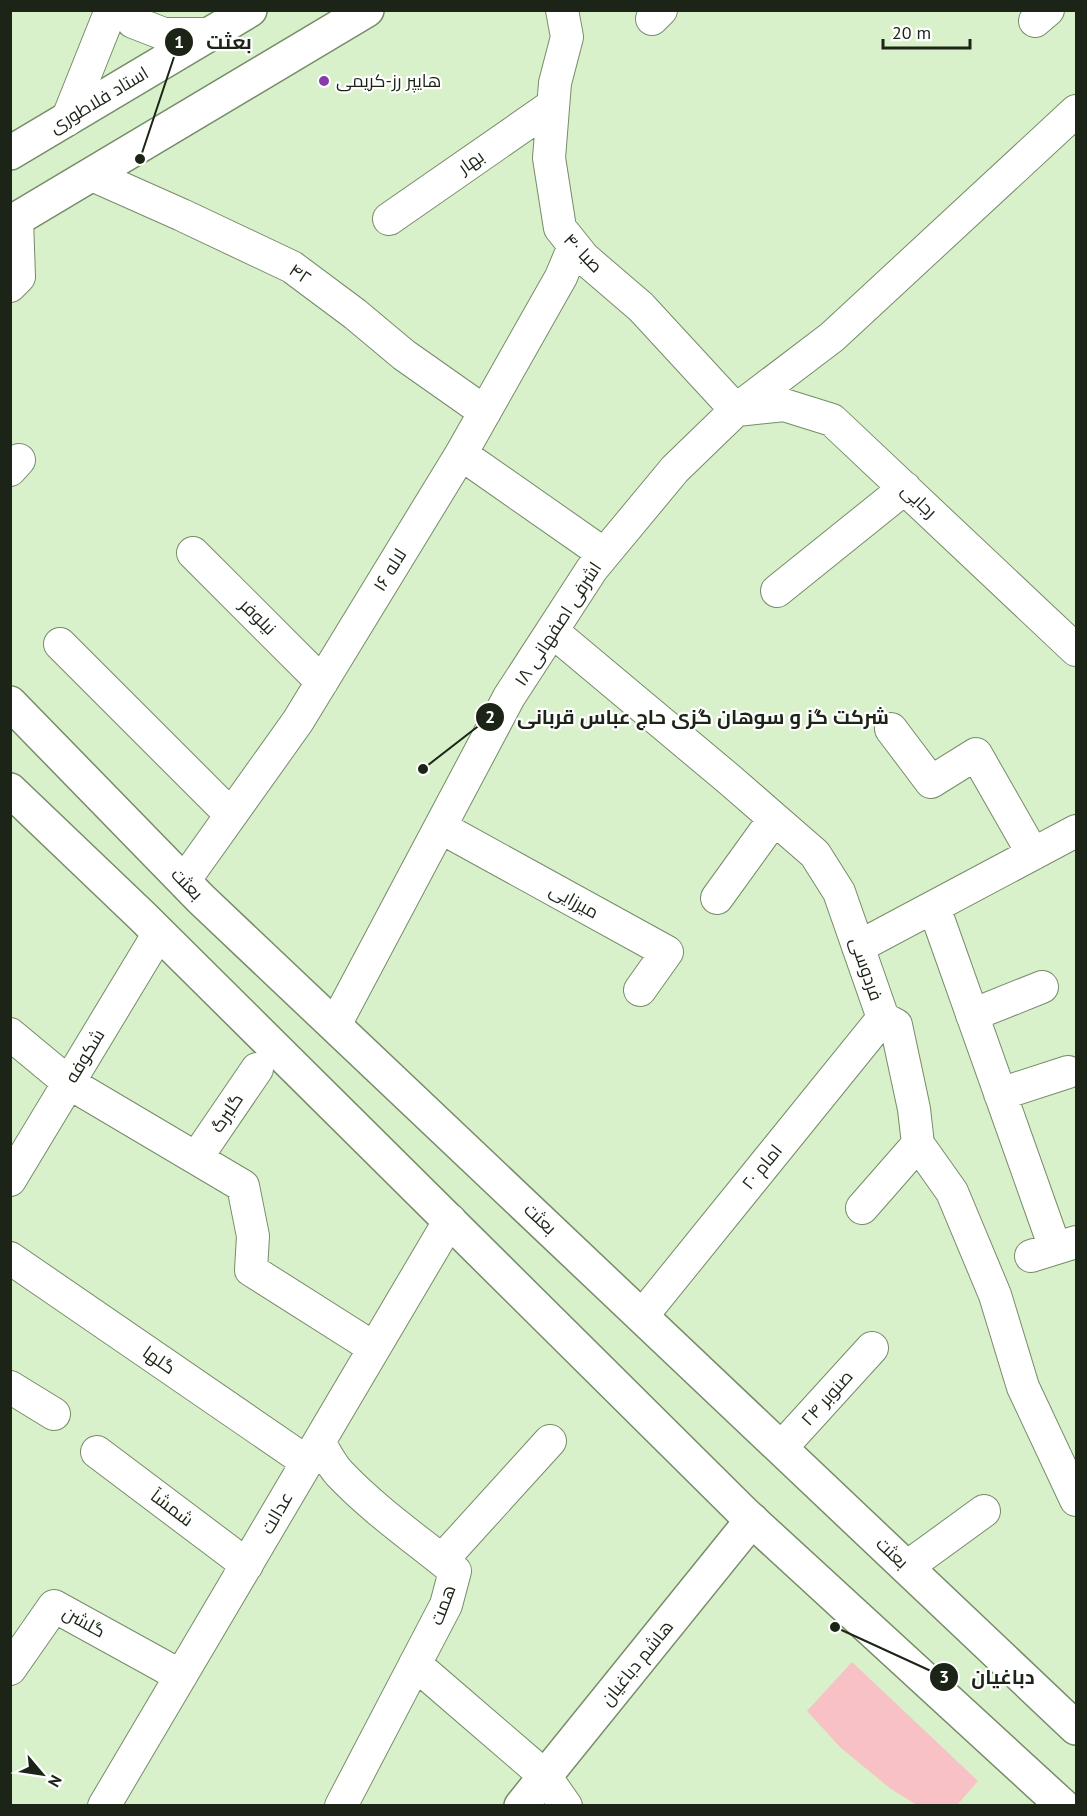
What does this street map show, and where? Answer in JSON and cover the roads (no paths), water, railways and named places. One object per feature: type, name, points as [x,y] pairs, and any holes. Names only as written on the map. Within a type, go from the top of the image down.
[{"type":"main road","name":"استاد فلاطوری","points":[[10,153],[250,10]]},
{"type":"main road","points":[[14,221],[367,10]]},
{"type":"main road","name":"بعثت","points":[[10,703],[184,881],[1077,1728]]},
{"type":"main road","points":[[10,789],[159,933],[752,1520],[1063,1806]]},
{"type":"main road","name":"هاشم دباغیان","points":[[521,1806],[752,1520]]},
{"type":"street","points":[[67,120],[111,10]]},
{"type":"street","points":[[129,10],[134,22],[164,34],[210,34]]},
{"type":"street","name":"صبا ۴۰","points":[[562,10],[567,37],[555,83],[549,158],[560,228],[584,258],[641,307],[736,410]]},
{"type":"street","name":"بهار","points":[[389,219],[553,105]]},
{"type":"street","name":"اشرفی اصفهانی ۱۸","points":[[335,1025],[509,697],[604,554],[675,469],[736,410],[832,337],[1077,111]]},
{"type":"street","name":"۴۲","points":[[92,175],[292,267],[355,314],[404,355],[485,412]]},
{"type":"street","points":[[10,286],[19,277],[14,221]]},
{"type":"street","name":"لاله ۱۶","points":[[184,881],[298,721],[322,682],[461,454],[561,277],[574,246]]},
{"type":"street","name":"رجایی","points":[[736,410],[784,405],[832,420],[1077,650]]},
{"type":"street","points":[[461,454],[604,554]]},
{"type":"street","points":[[777,591],[905,488]]},
{"type":"street","name":"نیلوفر","points":[[193,553],[322,682]]},
{"type":"street","name":"فردوسی","points":[[552,631],[815,854],[839,892],[883,1018],[896,1025],[914,1108],[918,1144],[952,1192],[995,1295],[1023,1387],[1077,1500]]},
{"type":"street","points":[[60,644],[231,815]]},
{"type":"street","points":[[891,729],[931,782],[976,754],[1033,854]]},
{"type":"street","points":[[717,898],[774,819]]},
{"type":"street","name":"میرزایی","points":[[440,827],[667,952],[640,990]]},
{"type":"street","points":[[858,947],[1077,831]]},
{"type":"street","points":[[934,907],[1054,1249]]},
{"type":"street","name":"شکوفه","points":[[10,1180],[159,933]]},
{"type":"street","points":[[972,1015],[1041,987]]},
{"type":"street","name":"امام ۲۰","points":[[642,1316],[883,1018]]},
{"type":"street","points":[[10,1035],[69,1083],[243,1186],[253,1236],[251,1270],[374,1348]]},
{"type":"street","name":"گلبرگ","points":[[197,1157],[257,1070]]},
{"type":"street","points":[[1000,1094],[1068,1072]]},
{"type":"street","points":[[862,1208],[918,1144]]},
{"type":"street","name":"عدالت","points":[[105,1806],[450,1220]]},
{"type":"street","name":"گلها","points":[[10,1258],[313,1452]]},
{"type":"street","name":"صنوبر ۲۴","points":[[781,1448],[872,1348]]},
{"type":"street","points":[[10,1387],[54,1414]]},
{"type":"street","points":[[442,1560],[550,1441]]},
{"type":"street","name":"شمشآ","points":[[97,1452],[247,1564]]},
{"type":"street","name":"همت","points":[[313,1452],[338,1471],[380,1512],[455,1571],[446,1605],[341,1806]]},
{"type":"street","points":[[907,1567],[984,1511]]},
{"type":"street","name":"گلشن","points":[[16,1652],[54,1606],[181,1676]]},
{"type":"street","points":[[415,1664],[545,1776],[567,1806]]},
{"type":"place","name":"هایپر رز-کریمی","points":[[324,81]]},
{"type":"place","name":"بعثت","points":[[140,159]]},
{"type":"place","name":"شرکت گز و سوهان گزی حاج عباس قربانی","points":[[423,769]]},
{"type":"place","name":"دباغیان","points":[[835,1627]]}]
